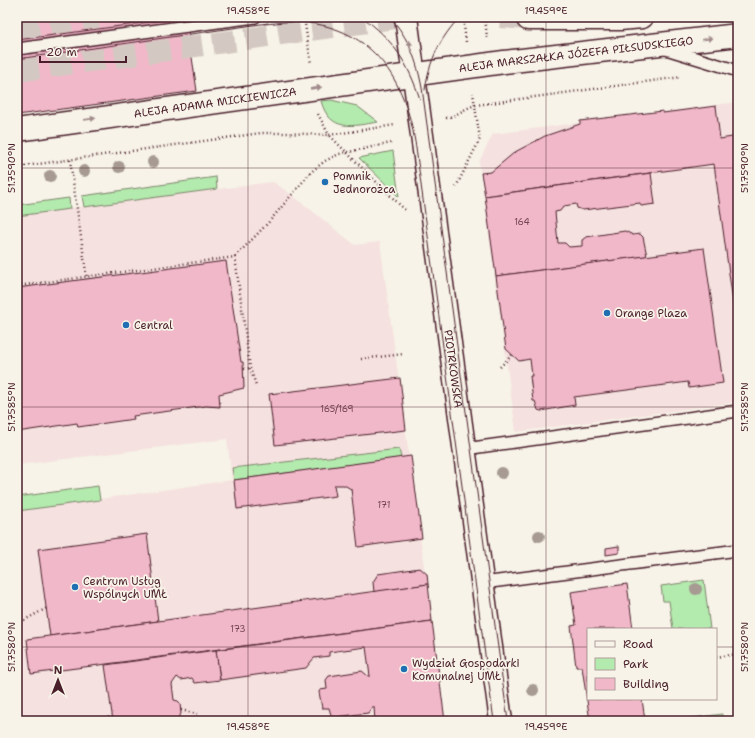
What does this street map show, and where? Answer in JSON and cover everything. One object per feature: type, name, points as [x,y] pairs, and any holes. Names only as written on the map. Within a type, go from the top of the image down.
[{"type":"main road","name":"PIOTRKOWSKA","points":[[406,17],[501,721]]},
{"type":"main road","points":[[528,19],[620,19],[642,17]]},
{"type":"main road","name":"ALEJA MARSZAŁKA JÓZEFA PIŁSUDSKIEGO","points":[[414,75],[738,35]]},
{"type":"main road","name":"ALEJA ADAMA MICKIEWICZA","points":[[17,130],[414,75]]},
{"type":"lane","points":[[17,50],[255,17]]},
{"type":"lane","points":[[655,45],[738,71]]},
{"type":"lane","points":[[465,449],[738,411]]},
{"type":"lane","points":[[483,583],[738,550]]},
{"type":"path","points":[[304,17],[310,58]]},
{"type":"path","points":[[463,17],[467,44]]},
{"type":"path","points":[[485,17],[488,43]]},
{"type":"path","points":[[451,117],[476,105],[688,76]]},
{"type":"path","points":[[453,194],[480,139],[476,105]]},
{"type":"path","points":[[318,109],[321,120],[329,135],[410,214]]},
{"type":"path","points":[[17,167],[261,134],[285,132],[329,135],[382,127]]},
{"type":"path","points":[[17,286],[87,278],[235,257],[268,223],[311,172],[325,161],[345,152],[391,143]]},
{"type":"path","points":[[70,160],[87,278]]},
{"type":"path","points":[[235,257],[250,368],[256,385]]},
{"type":"path","points":[[361,360],[404,354]]},
{"type":"path","points":[[500,367],[512,355]]},
{"type":"path","points":[[244,369],[250,368]]},
{"type":"path","points":[[17,624],[46,608]]},
{"type":"path","points":[[717,657],[738,654]]},
{"type":"path","points":[[180,710],[197,714]]},
{"type":"path","points":[[76,721],[103,720],[112,717]]},
{"type":"shaded area","points":[[738,102],[738,402],[516,432],[479,162],[493,134]]},
{"type":"shaded area","points":[[273,182],[292,195],[355,245],[380,242],[445,721],[29,721],[23,714],[17,701],[17,511],[232,480],[227,439],[17,465],[17,215]]},
{"type":"green space","points":[[331,100],[357,106],[378,122],[351,126],[336,123],[325,111],[321,101]]},
{"type":"green space","points":[[393,151],[399,197],[359,158]]},
{"type":"green space","points":[[216,177],[217,189],[84,207],[82,196]]},
{"type":"green space","points":[[69,198],[70,209],[17,216],[17,205]]},
{"type":"green space","points":[[399,449],[401,458],[234,480],[232,468]]},
{"type":"green space","points":[[98,486],[100,500],[17,511],[17,497]]},
{"type":"green space","points":[[704,580],[710,628],[673,628],[669,601],[663,601],[661,586]]},
{"type":"green space","points":[[722,714],[722,721],[685,721],[685,719]]},
{"type":"building","points":[[17,17],[186,17],[197,91],[17,115]]},
{"type":"building","points":[[716,106],[720,139],[738,136],[738,339],[714,164],[485,196],[481,173],[491,172],[515,152],[545,136],[580,124],[580,121]]},
{"type":"building","points":[[651,173],[655,204],[641,206],[640,203],[583,210],[577,208],[576,204],[564,206],[560,211],[555,212],[558,243],[565,243],[569,247],[582,246],[582,240],[586,237],[625,231],[633,235],[640,234],[643,237],[647,256],[496,276],[485,196]]},
{"type":"building","name":"Orange Plaza","points":[[704,248],[723,383],[689,388],[688,382],[574,397],[575,405],[541,411],[538,410],[535,401],[533,401],[530,376],[532,376],[530,359],[519,361],[506,349],[496,276]]},
{"type":"building","name":"Central","points":[[226,261],[241,362],[243,362],[244,388],[219,394],[220,407],[206,406],[133,416],[134,419],[78,427],[77,423],[17,432],[17,288]]},
{"type":"building","points":[[400,378],[406,430],[275,445],[269,394]]},
{"type":"building","points":[[411,456],[422,538],[358,547],[351,489],[344,485],[334,485],[336,496],[237,509],[234,480]]},
{"type":"building","points":[[147,534],[158,621],[50,636],[38,549]]},
{"type":"building","points":[[619,546],[619,553],[606,555],[606,548]]},
{"type":"building","points":[[420,568],[427,574],[428,584],[374,592],[373,582],[378,574]]},
{"type":"building","points":[[428,584],[432,621],[31,674],[27,639]]},
{"type":"building","points":[[627,584],[633,628],[587,628],[587,700],[642,700],[645,721],[590,721],[582,667],[576,667],[571,626],[576,625],[571,592]]},
{"type":"building","points":[[432,621],[445,721],[375,721],[374,707],[372,707],[368,713],[334,717],[331,715],[329,708],[322,708],[319,692],[320,690],[327,689],[326,680],[329,676],[362,671],[370,676],[366,647],[329,652],[329,656],[314,658],[306,668],[220,680],[216,650]]},
{"type":"building","points":[[216,650],[220,680],[195,683],[192,678],[181,680],[177,677],[172,684],[174,700],[180,703],[181,714],[176,721],[113,721],[105,665]]},
{"type":"tunnel","points":[[17,28],[98,17]]},
{"type":"tunnel","points":[[17,71],[403,17]]},
{"type":"tunnel","points":[[500,17],[528,19]]},
{"type":"tram line","points":[[17,40],[187,17]]},
{"type":"tram line","points":[[362,17],[373,25],[391,43],[405,63],[420,99]]},
{"type":"tram line","points":[[390,17],[397,25],[411,50],[418,68],[422,88],[508,721]]},
{"type":"tram line","points":[[425,90],[429,69],[436,50],[460,17]]},
{"type":"tram line","points":[[264,24],[304,22],[334,28],[354,38],[371,50],[385,66],[396,84],[412,125],[494,721]]},
{"type":"tram line","points":[[17,59],[268,23]]},
{"type":"place","name":"Pomnik Jednorożca","points":[[325,182]]},
{"type":"place","name":"Orange Plaza","points":[[607,313]]},
{"type":"place","name":"Central","points":[[126,325]]},
{"type":"place","name":"Centrum Usług Wspólnych UMŁ","points":[[75,587]]},
{"type":"place","name":"Wydział Gospodarki Komunalnej UMŁ","points":[[404,669]]}]
